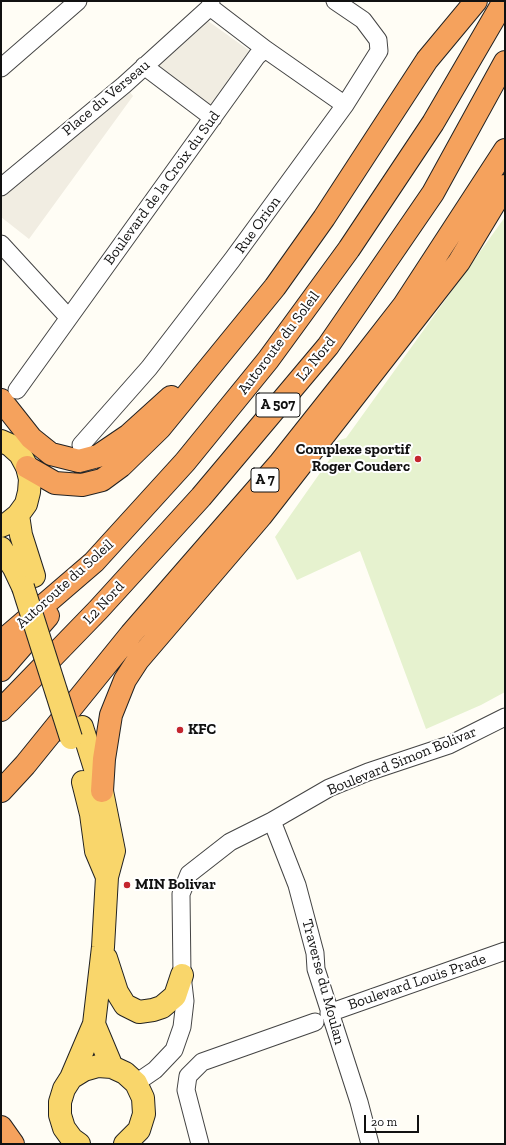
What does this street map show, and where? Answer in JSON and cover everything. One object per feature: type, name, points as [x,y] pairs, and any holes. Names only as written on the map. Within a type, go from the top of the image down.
[{"type":"highway","points":[[27,467],[55,483],[82,485],[102,480],[121,466],[160,428],[275,287],[324,218],[427,60],[476,1]]},
{"type":"highway","name":"Autoroute du Soleil","points":[[1,642],[94,562],[185,462],[268,360],[349,249],[433,123],[504,1]]},
{"type":"highway","name":"L2 Nord","points":[[1,710],[98,610],[201,497],[328,346],[433,192],[505,62]]},
{"type":"highway","name":"A 7","points":[[1,791],[25,765],[131,634],[279,464],[348,378],[404,305],[505,150]]},
{"type":"highway","points":[[102,791],[104,759],[112,716],[125,680],[138,660],[261,516],[460,262],[505,186]]},
{"type":"highway","points":[[9,395],[31,438],[51,454],[79,461],[98,456],[129,435],[229,344]]},
{"type":"highway","points":[[1,670],[94,562]]},
{"type":"highway","points":[[1,1127],[13,1144]]},
{"type":"main road","points":[[1,441],[10,445],[20,454],[27,467],[30,479],[26,504],[10,520],[21,535],[29,581],[76,732],[102,791],[114,850],[107,877],[103,947],[94,1024],[72,1078],[64,1089],[60,1102],[60,1115],[64,1128],[75,1142]]},
{"type":"main road","points":[[1,548],[14,568],[29,581]]},
{"type":"main road","points":[[76,732],[96,851],[107,877]]},
{"type":"main road","points":[[103,947],[117,992],[126,1005],[139,1012],[162,1007],[175,996],[182,975]]},
{"type":"main road","points":[[94,1024],[112,1067]]},
{"type":"main road","points":[[72,1078],[84,1070],[98,1066],[112,1067],[125,1073],[136,1083],[143,1098],[144,1114],[139,1130],[127,1143]]},
{"type":"street","points":[[1,68],[78,1]]},
{"type":"street","name":"Rue Orion","points":[[81,445],[150,368],[232,260],[346,105],[379,51],[378,40],[363,20],[335,1]]},
{"type":"street","points":[[211,4],[265,49],[346,105]]},
{"type":"street","name":"Place du Verseau","points":[[1,187],[144,66],[211,4]]},
{"type":"street","name":"Boulevard de la Croix du Sud","points":[[9,395],[68,317],[258,56],[265,49]]},
{"type":"street","points":[[144,66],[213,118]]},
{"type":"street","points":[[1,244],[68,317]]},
{"type":"street","name":"Boulevard Simon Bolivar","points":[[136,1083],[156,1070],[174,1050],[182,1027],[185,1001],[182,975],[181,894],[189,874],[230,842],[272,821],[329,788],[368,772],[449,745],[505,717]]},
{"type":"street","name":"Traverse du Moulan","points":[[272,821],[297,885],[315,953],[322,1017],[359,1102],[370,1144]]},
{"type":"street","name":"Boulevard Louis Prade","points":[[200,1144],[186,1090],[188,1076],[202,1062],[505,951]]},
{"type":"green space","name":"Complexe sportif Roger Couderc","points":[[505,217],[505,692],[481,705],[426,729],[360,551],[297,580],[275,537],[339,446],[337,441],[346,438]]},
{"type":"shaded area","points":[[201,16],[257,56],[213,118],[144,66]]},
{"type":"shaded area","points":[[124,85],[133,96],[29,239],[1,217],[1,187]]},
{"type":"place","name":"Complexe sportif Roger Couderc","points":[[418,459]]},
{"type":"place","name":"KFC","points":[[180,730]]},
{"type":"place","name":"MIN Bolivar","points":[[127,885]]}]
